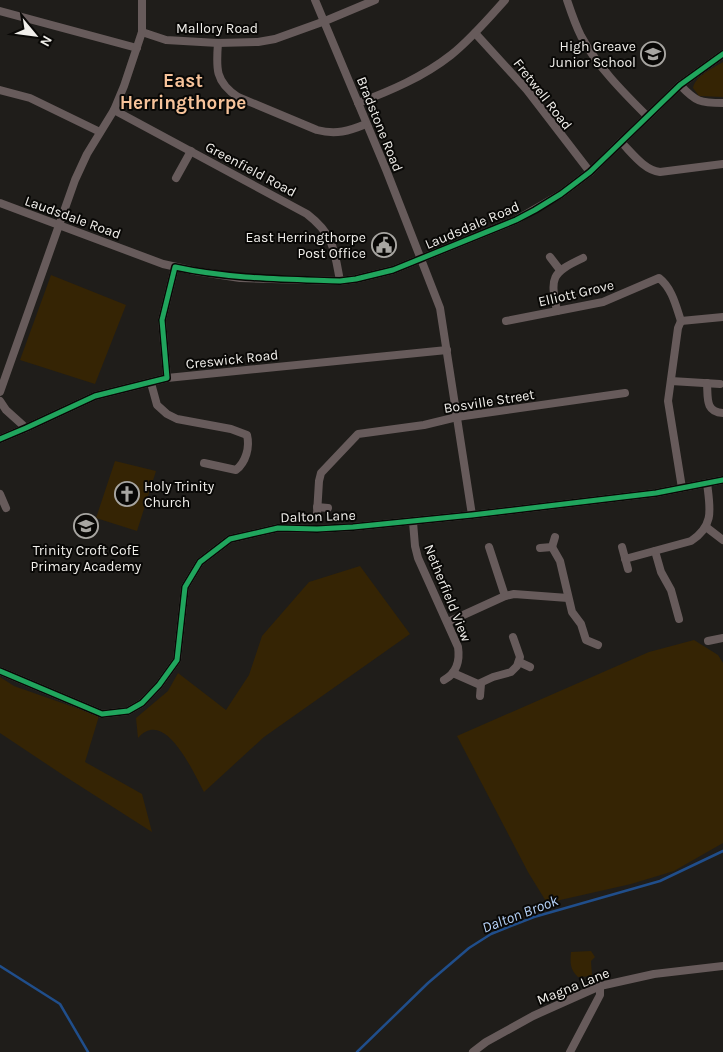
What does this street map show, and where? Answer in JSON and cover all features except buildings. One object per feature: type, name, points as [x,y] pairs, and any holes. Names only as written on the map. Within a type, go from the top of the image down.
[{"type":"street","points":[[0,392],[3,374],[75,180],[100,132],[114,110],[137,48],[142,32],[142,0]]},
{"type":"street","name":"Bradstone Road","points":[[316,0],[440,308],[472,515]]},
{"type":"street","name":"Mallory Road","points":[[142,32],[166,40],[238,44],[267,40],[324,21],[375,0]]},
{"type":"street","points":[[358,103],[393,90],[450,56],[475,33],[505,0]]},
{"type":"street","points":[[566,0],[581,35],[591,51],[619,88],[647,116]]},
{"type":"street","points":[[0,10],[137,48]]},
{"type":"street","name":"Fretwell Road","points":[[475,33],[526,90],[590,172]]},
{"type":"street","points":[[218,43],[216,62],[219,76],[228,90],[238,97],[317,130],[329,133],[347,132],[366,124]]},
{"type":"street","name":"Laudsdale Road","points":[[0,203],[175,267],[205,273],[240,278],[340,281],[376,274],[522,217],[561,194],[590,172],[680,85],[723,54]]},
{"type":"street","points":[[680,85],[697,101],[723,103]]},
{"type":"street","points":[[0,90],[30,98],[100,132]]},
{"type":"street","name":"Greenfield Road","points":[[114,110],[289,203],[317,222],[332,242],[340,281]]},
{"type":"street","points":[[621,142],[653,171],[660,172],[723,164]]},
{"type":"street","points":[[176,178],[191,151]]},
{"type":"street","points":[[550,257],[560,270]]},
{"type":"street","points":[[557,311],[553,283],[556,275],[560,270],[582,258]]},
{"type":"street","points":[[167,378],[162,320],[175,267]]},
{"type":"street","name":"Elliott Grove","points":[[506,321],[603,302],[659,278],[670,290],[682,321]]},
{"type":"street","points":[[682,488],[668,401],[678,328],[682,321],[723,317]]},
{"type":"street","name":"Creswick Road","points":[[0,439],[95,396],[167,378],[447,350]]},
{"type":"street","points":[[671,381],[720,384]]},
{"type":"street","points":[[151,383],[157,405],[167,414],[177,419],[231,429],[247,435],[249,443],[245,458],[242,465],[236,470],[204,463]]},
{"type":"street","points":[[707,383],[709,407],[716,413],[723,413]]},
{"type":"street","name":"Bosville Street","points":[[328,508],[317,511],[321,473],[352,438],[358,434],[424,425],[457,417],[625,393]]},
{"type":"street","points":[[0,402],[26,428]]},
{"type":"street","name":"Dalton Lane","points":[[0,671],[102,714],[128,711],[142,702],[159,685],[177,660],[185,587],[200,562],[230,539],[278,528],[317,529],[413,522],[656,493],[723,480]]},
{"type":"street","points":[[625,559],[691,541],[700,536],[706,527],[710,512],[707,483]]},
{"type":"street","points":[[0,494],[6,508]]},
{"type":"street","name":"Netherfield View","points":[[413,522],[418,558],[458,647],[459,656],[453,673]]},
{"type":"street","points":[[706,527],[723,540]]},
{"type":"street","points":[[555,537],[552,547],[560,562],[573,615],[581,624],[584,637],[590,643],[598,645]]},
{"type":"street","points":[[488,547],[505,596]]},
{"type":"street","points":[[540,548],[552,547]]},
{"type":"street","points":[[622,547],[628,569]]},
{"type":"street","points":[[655,552],[661,572],[671,590],[679,619]]},
{"type":"street","points":[[448,622],[505,596],[514,594],[568,598]]},
{"type":"street","points":[[444,680],[453,673],[475,684],[481,684],[493,677],[511,672],[519,662],[519,653],[513,637]]},
{"type":"street","points":[[708,641],[723,638]]},
{"type":"street","points":[[519,662],[530,667]]},
{"type":"street","points":[[480,696],[481,684]]},
{"type":"street","name":"Magna Lane","points":[[473,1052],[518,1023],[600,986],[654,974],[723,966]]},
{"type":"street","points":[[570,1052],[600,994],[600,986]]},
{"type":"shaded area","points":[[723,62],[723,97],[699,96],[693,88],[694,84],[705,73]]},
{"type":"shaded area","points":[[51,275],[126,305],[95,384],[20,360]]},
{"type":"shaded area","points":[[115,461],[156,471],[137,531],[96,518]]},
{"type":"shaded area","points":[[360,566],[410,634],[264,737],[204,792],[185,758],[168,736],[158,731],[148,731],[138,738],[136,718],[168,691],[178,673],[226,710],[249,675],[262,636],[309,582]]},
{"type":"shaded area","points":[[694,640],[718,655],[723,663],[723,843],[674,871],[631,884],[547,903],[528,872],[457,736],[649,652]]},
{"type":"shaded area","points":[[0,677],[14,686],[99,716],[85,762],[142,794],[152,832],[0,733]]},
{"type":"shaded area","points":[[591,951],[595,957],[591,961],[592,976],[578,977],[573,972],[571,966],[571,952]]},
{"type":"waterway","name":"Dalton Brook","points":[[357,1052],[428,983],[469,948],[491,934],[534,917],[660,881],[723,851]]},
{"type":"waterway","name":"Dalton Brook","points":[[0,966],[60,1004],[88,1052]]},
{"type":"cycle path","points":[[0,439],[95,396],[167,378],[162,320],[175,267],[237,276],[340,281],[393,270],[516,220],[561,194],[590,172],[680,85],[723,54]]},
{"type":"cycle path","points":[[0,671],[102,714],[128,711],[142,703],[159,685],[177,660],[185,587],[200,562],[230,539],[278,528],[317,529],[353,527],[472,515],[656,493],[723,480]]},
{"type":"place","name":"High Greave Junior School","points":[[653,54]]},
{"type":"place","name":"East Herringthorpe Post Office","points":[[384,245]]},
{"type":"place","name":"Holy Trinity Church","points":[[127,494]]},
{"type":"place","name":"Trinity Croft CofE Primary Academy","points":[[86,526]]},
{"type":"district","name":"East Herringthorpe","points":[[183,91]]}]
